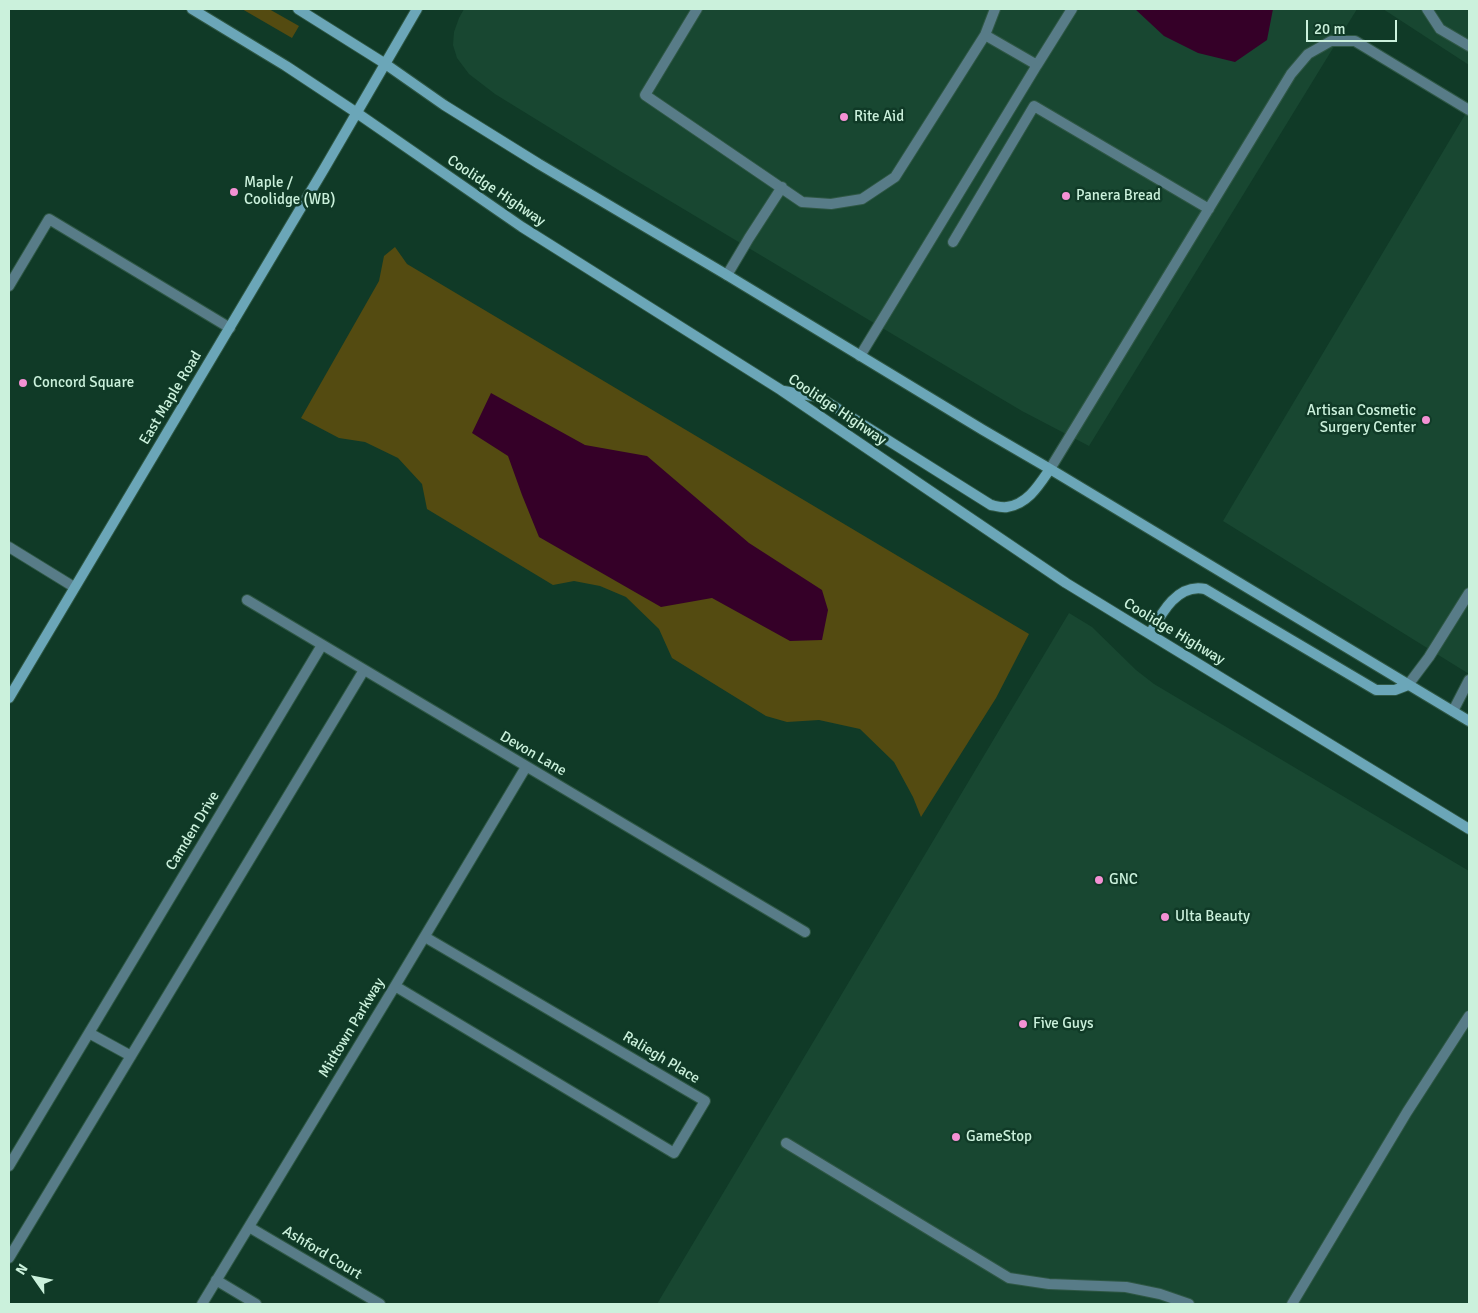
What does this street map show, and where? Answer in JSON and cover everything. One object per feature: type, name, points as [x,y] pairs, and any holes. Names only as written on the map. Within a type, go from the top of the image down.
[{"type":"main road","name":"Coolidge Highway","points":[[192,9],[286,66],[522,227],[781,390],[1066,583],[1469,829]]},
{"type":"main road","points":[[298,9],[384,63],[444,106],[531,160],[727,275],[1469,721]]},
{"type":"main road","name":"East Maple Road","points":[[9,698],[230,328],[417,9]]},
{"type":"main road","points":[[781,390],[819,397],[991,505],[1006,507],[1024,501],[1037,488],[1050,469]]},
{"type":"main road","points":[[1150,634],[1165,608],[1182,593],[1191,588],[1198,587],[1205,589],[1376,690],[1395,690],[1408,685]]},
{"type":"street","points":[[696,9],[645,95],[802,202],[831,204],[862,199],[895,177],[985,35],[995,9]]},
{"type":"street","points":[[860,356],[1072,9]]},
{"type":"street","points":[[1427,9],[1440,29],[1469,46]]},
{"type":"street","points":[[985,35],[1038,65]]},
{"type":"street","points":[[1050,469],[1292,74],[1308,54],[1331,41],[1355,41],[1469,110]]},
{"type":"street","points":[[953,242],[1034,106],[1209,209]]},
{"type":"street","points":[[727,275],[748,238],[782,187]]},
{"type":"street","points":[[9,286],[49,220],[230,328]]},
{"type":"street","points":[[9,547],[74,587]]},
{"type":"street","points":[[1408,685],[1429,657],[1469,593]]},
{"type":"street","name":"Devon Lane","points":[[247,600],[805,932]]},
{"type":"street","name":"Camden Drive","points":[[9,1166],[322,645]]},
{"type":"street","points":[[9,1258],[364,670]]},
{"type":"street","points":[[1453,711],[1469,680]]},
{"type":"street","name":"Midtown Parkway","points":[[202,1304],[526,767]]},
{"type":"street","name":"Raliegh Place","points":[[395,986],[674,1153],[705,1101],[425,937]]},
{"type":"street","points":[[1292,1304],[1407,1112],[1469,1016]]},
{"type":"street","points":[[90,1033],[131,1056]]},
{"type":"street","points":[[786,1143],[1009,1278],[1049,1284],[1126,1288],[1160,1294],[1189,1304]]},
{"type":"street","name":"Ashford Court","points":[[249,1227],[380,1304]]},
{"type":"street","points":[[216,1280],[256,1304]]},
{"type":"shaded area","points":[[242,9],[269,9],[299,26],[292,38]]},
{"type":"shaded area","points":[[464,9],[1357,9],[1089,446],[1022,411],[620,171],[495,94],[469,74],[457,58],[453,45],[454,32]]},
{"type":"shaded area","points":[[1135,9],[1273,9],[1267,40],[1235,62],[1198,53],[1164,36]]},
{"type":"shaded area","points":[[1383,9],[1469,9],[1469,65]]},
{"type":"shaded area","points":[[1469,108],[1469,674],[1223,521]]},
{"type":"shaded area","points":[[395,247],[407,264],[1029,634],[996,698],[921,817],[913,797],[894,762],[860,729],[819,720],[787,722],[766,716],[672,658],[659,629],[626,597],[600,586],[574,581],[553,585],[427,509],[422,484],[398,458],[365,442],[339,438],[301,418],[379,281],[384,256]]},
{"type":"shaded area","points":[[491,393],[585,445],[647,456],[749,543],[822,590],[828,610],[822,640],[790,641],[712,598],[661,607],[539,537],[508,456],[472,433]]},
{"type":"shaded area","points":[[1069,613],[1092,627],[1136,670],[1154,684],[1469,871],[1469,1304],[657,1304]]},
{"type":"place","name":"Rite Aid","points":[[844,117]]},
{"type":"place","name":"Maple / Coolidge (WB)","points":[[234,192]]},
{"type":"place","name":"Panera Bread","points":[[1066,196]]},
{"type":"place","name":"Concord Square","points":[[23,383]]},
{"type":"place","name":"Artisan Cosmetic Surgery Center","points":[[1426,420]]},
{"type":"place","name":"GNC","points":[[1099,880]]},
{"type":"place","name":"Ulta Beauty","points":[[1165,917]]},
{"type":"place","name":"Five Guys","points":[[1023,1024]]},
{"type":"place","name":"GameStop","points":[[956,1137]]}]
